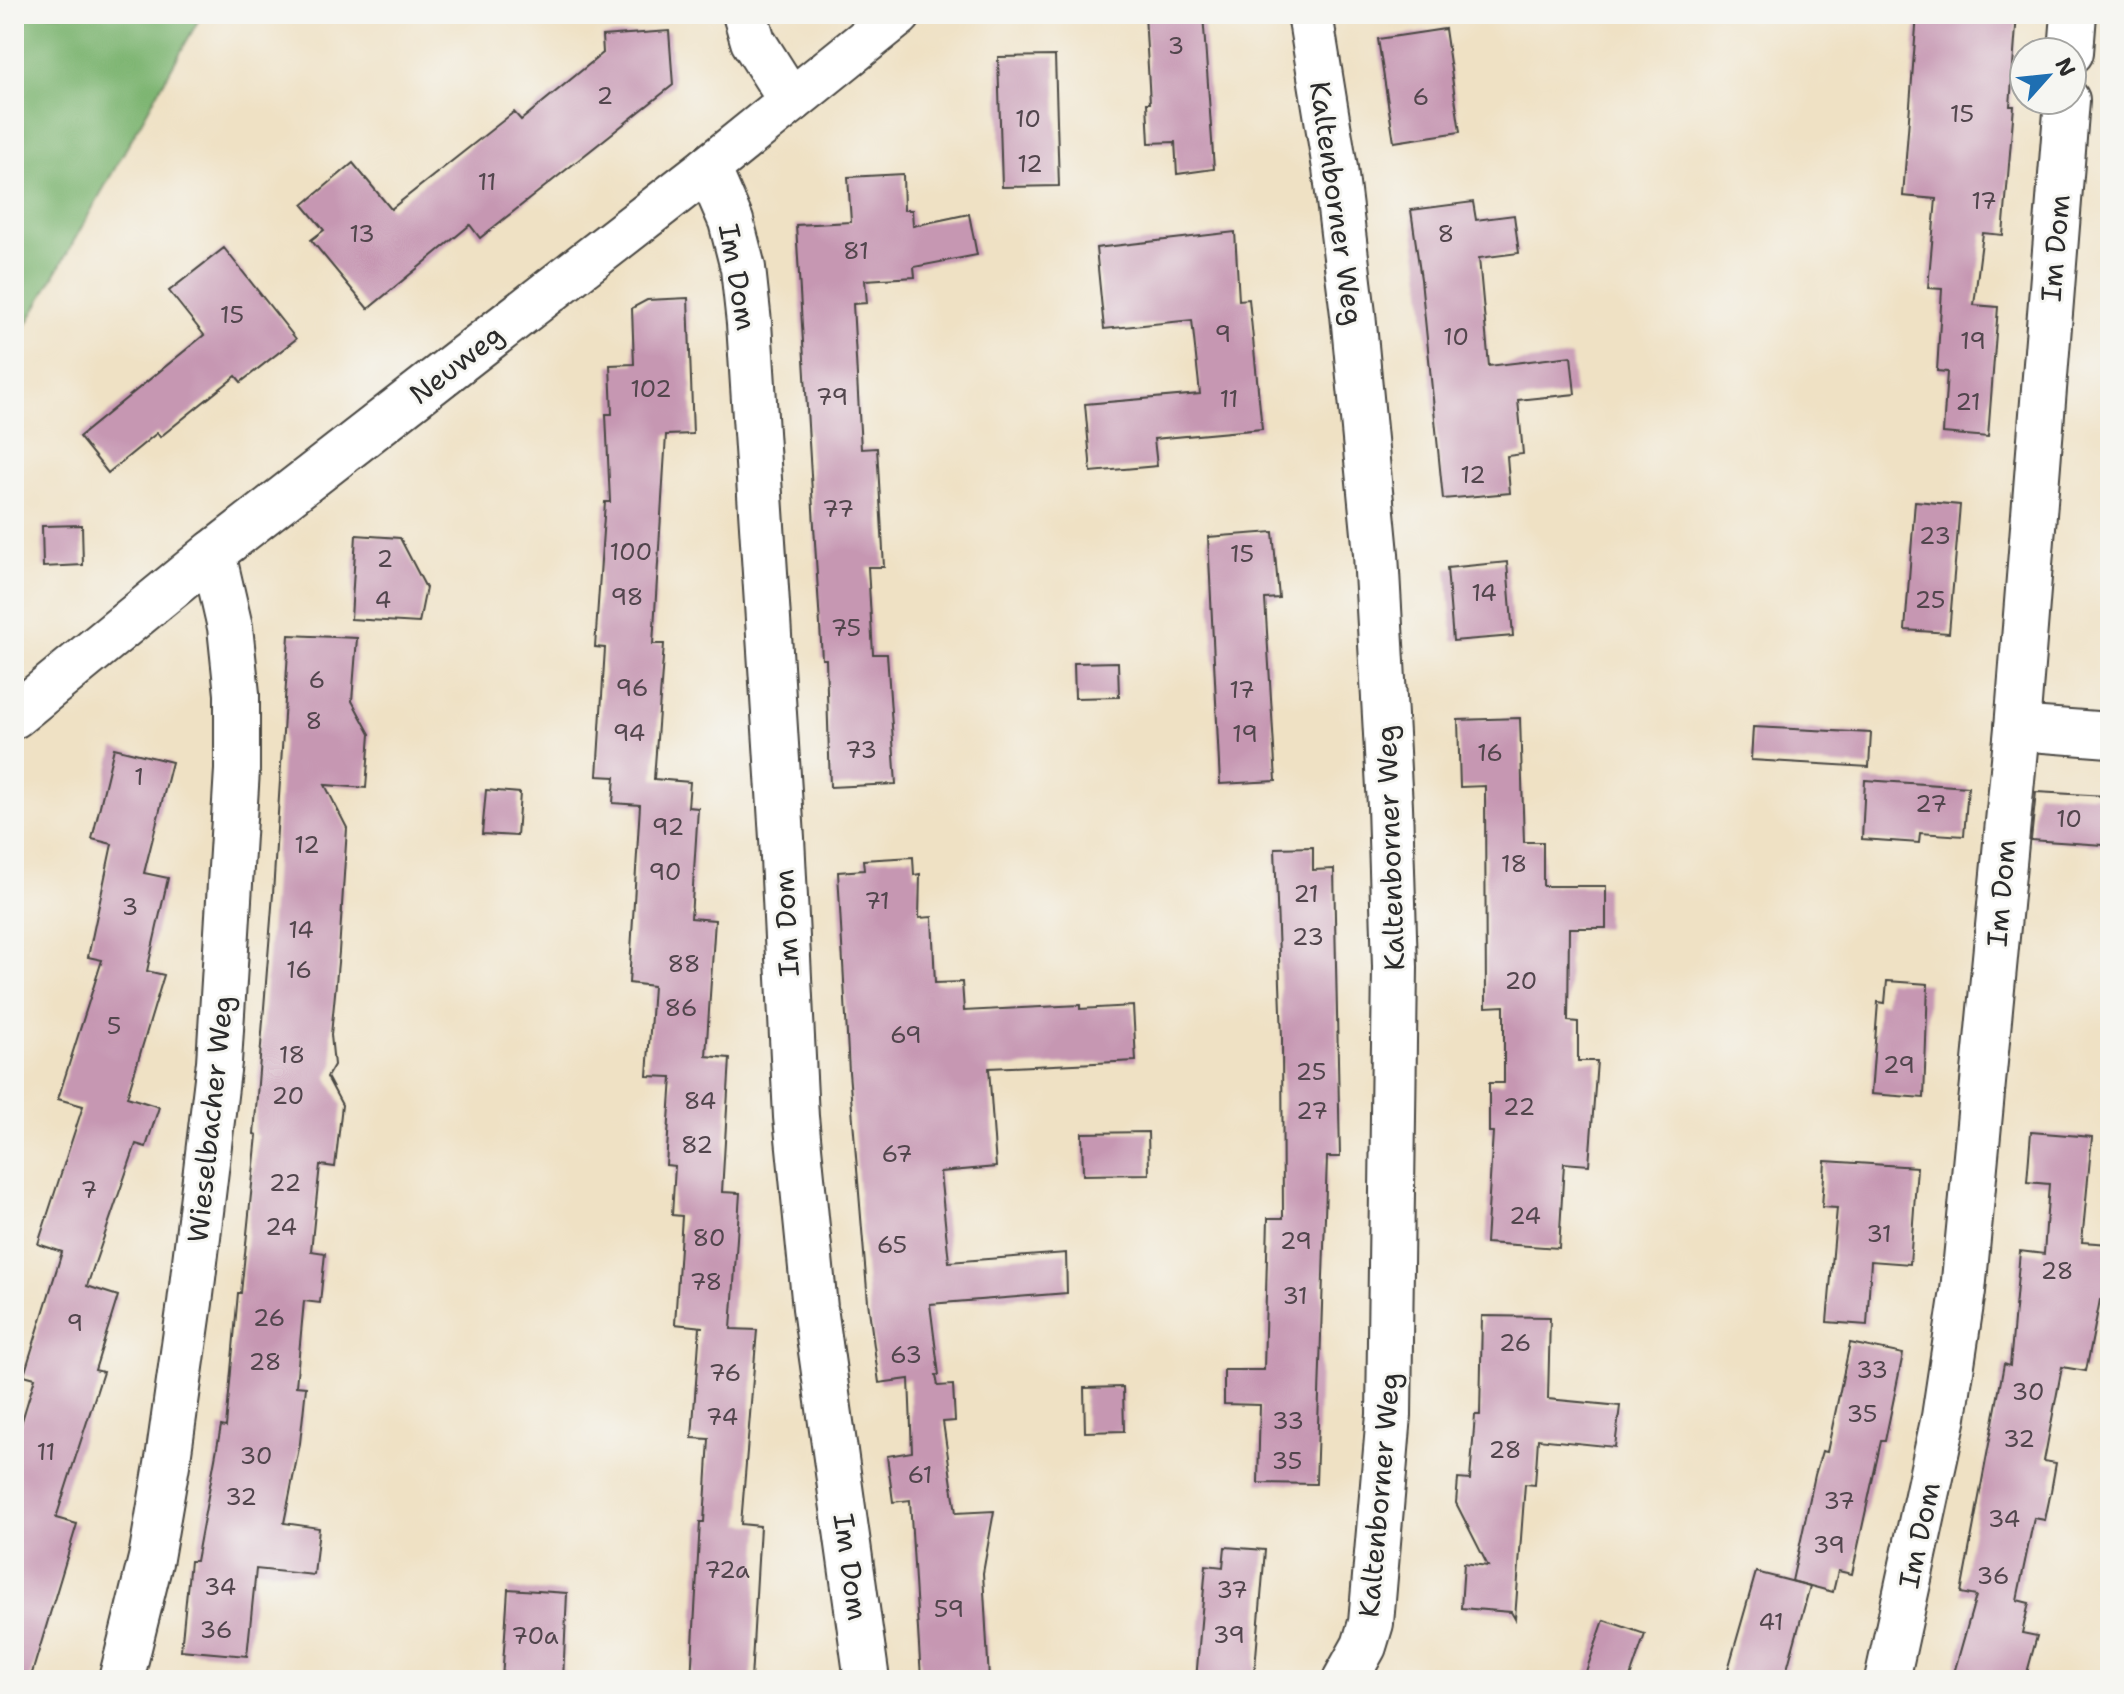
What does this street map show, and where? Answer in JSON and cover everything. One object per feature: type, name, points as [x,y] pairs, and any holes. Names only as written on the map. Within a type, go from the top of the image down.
[{"type":"street","points":[[745,14],[753,41],[791,101]]},
{"type":"street","name":"Neuweg","points":[[14,716],[213,553],[708,168],[899,14]]},
{"type":"street","name":"Kaltenborner Weg","points":[[1310,14],[1335,168],[1353,314],[1376,554],[1390,806],[1395,967],[1389,1415],[1371,1623],[1364,1646],[1345,1680]]},
{"type":"street","points":[[2072,36],[2074,14]]},
{"type":"street","name":"Im Dom","points":[[1887,1680],[1944,1417],[1963,1291],[2017,728],[2066,116]]},
{"type":"street","name":"Im Dom","points":[[708,168],[731,221],[744,282],[782,838],[796,1117],[815,1308],[867,1680]]},
{"type":"street","name":"Wieselbacher Weg","points":[[121,1680],[151,1558],[168,1459],[219,1062],[237,770],[237,694],[230,627],[213,553]]},
{"type":"street","points":[[2017,728],[2110,735]]},
{"type":"green space","points":[[14,14],[202,14],[27,324],[14,337]]},
{"type":"building","points":[[1145,14],[1203,14],[1214,169],[1177,174],[1175,142],[1149,143]]},
{"type":"building","points":[[1917,14],[2017,14],[2015,36],[2008,36],[2008,116],[2013,116],[2003,235],[1983,233],[1974,305],[1998,307],[1988,437],[1943,433],[1947,372],[1937,371],[1942,289],[1928,288],[1936,199],[1903,196]]},
{"type":"building","points":[[1445,29],[1460,132],[1394,142],[1378,39]]},
{"type":"building","points":[[669,31],[673,85],[480,238],[470,225],[368,309],[311,240],[324,230],[303,205],[353,163],[391,209],[514,112],[521,120],[603,53],[602,36]]},
{"type":"building","points":[[1055,56],[1059,186],[1002,187],[998,57]]},
{"type":"building","points":[[903,174],[904,210],[912,210],[913,226],[969,214],[977,255],[914,267],[915,277],[865,280],[867,303],[853,304],[861,449],[877,448],[884,567],[868,567],[873,654],[887,654],[896,784],[830,787],[826,659],[822,659],[796,225],[851,222],[848,177]]},
{"type":"building","points":[[1473,202],[1476,220],[1514,215],[1519,253],[1479,258],[1489,366],[1571,356],[1575,394],[1518,400],[1523,454],[1507,456],[1510,493],[1443,499],[1411,210]]},
{"type":"building","points":[[1235,232],[1239,300],[1249,299],[1262,429],[1154,439],[1157,466],[1091,472],[1085,404],[1200,394],[1192,320],[1104,329],[1096,248]]},
{"type":"building","points":[[224,248],[296,339],[241,382],[236,376],[160,437],[157,433],[108,473],[79,437],[204,335],[169,291]]},
{"type":"building","points":[[688,298],[693,434],[666,435],[653,644],[664,644],[654,779],[690,782],[688,807],[698,808],[691,918],[715,920],[706,1056],[730,1058],[722,1192],[740,1193],[731,1329],[757,1330],[741,1524],[760,1526],[751,1680],[691,1680],[700,1522],[704,1522],[709,1439],[692,1438],[700,1327],[703,1327],[675,1324],[682,1216],[672,1215],[675,1166],[666,1165],[672,1077],[647,1076],[653,986],[629,983],[640,805],[613,803],[615,777],[597,776],[605,648],[595,647],[605,502],[610,502],[606,414],[612,414],[610,365],[634,364],[632,308],[647,300]]},
{"type":"building","points":[[1915,501],[1960,505],[1949,633],[1905,630]]},
{"type":"building","points":[[82,525],[83,565],[43,567],[42,526]]},
{"type":"building","points":[[1273,532],[1279,598],[1265,599],[1276,781],[1220,784],[1208,537]]},
{"type":"building","points":[[356,535],[400,538],[426,588],[419,623],[351,619]]},
{"type":"building","points":[[1507,562],[1513,636],[1453,641],[1447,568]]},
{"type":"building","points":[[289,635],[357,638],[352,701],[370,734],[366,788],[325,785],[347,828],[331,1035],[334,1065],[327,1077],[342,1105],[335,1167],[320,1165],[311,1251],[325,1253],[320,1303],[304,1301],[296,1386],[306,1387],[300,1443],[284,1523],[319,1528],[314,1575],[256,1569],[247,1656],[181,1650],[190,1561],[196,1561],[221,1426],[226,1427],[238,1293],[241,1293],[257,1135],[254,1134]]},
{"type":"building","points":[[1118,662],[1119,697],[1075,698],[1074,663]]},
{"type":"building","points":[[1520,718],[1524,842],[1543,842],[1543,886],[1606,886],[1606,928],[1569,928],[1568,1021],[1578,1022],[1578,1061],[1597,1061],[1589,1165],[1564,1163],[1559,1248],[1486,1243],[1493,1132],[1489,1132],[1489,1083],[1504,1083],[1504,1006],[1486,1007],[1485,786],[1460,787],[1458,720]]},
{"type":"building","points":[[1753,727],[1871,733],[1869,767],[1751,760]]},
{"type":"building","points":[[114,748],[172,762],[144,873],[168,878],[147,971],[164,975],[127,1097],[159,1107],[146,1147],[136,1144],[87,1286],[118,1296],[95,1370],[103,1372],[56,1518],[77,1524],[30,1680],[14,1680],[14,1447],[35,1378],[24,1375],[62,1252],[38,1244],[83,1106],[58,1099],[102,960],[88,957],[112,844],[92,839]]},
{"type":"building","points":[[1865,780],[1968,787],[1964,836],[1920,833],[1919,843],[1862,839]]},
{"type":"building","points":[[486,790],[520,793],[517,836],[482,834]]},
{"type":"building","points":[[2036,792],[2106,796],[2103,845],[2031,840]]},
{"type":"building","points":[[1313,847],[1313,870],[1334,869],[1340,1157],[1327,1157],[1316,1484],[1258,1483],[1260,1405],[1224,1404],[1224,1370],[1264,1370],[1268,1218],[1283,1218],[1282,1038],[1275,848]]},
{"type":"building","points":[[913,857],[914,875],[920,874],[919,918],[932,917],[935,983],[962,982],[964,1011],[1080,1005],[1080,1009],[1133,1006],[1136,1061],[989,1068],[996,1167],[940,1172],[949,1262],[1066,1253],[1067,1293],[930,1304],[938,1386],[953,1385],[955,1421],[943,1422],[956,1513],[994,1511],[983,1573],[989,1680],[921,1678],[910,1500],[893,1502],[887,1456],[912,1452],[909,1379],[879,1383],[868,1302],[849,1072],[838,872],[864,870],[863,860]]},
{"type":"building","points":[[1887,981],[1928,984],[1924,1098],[1871,1094],[1878,1002],[1885,1003]]},
{"type":"building","points":[[1148,1132],[1149,1174],[1083,1175],[1082,1133]]},
{"type":"building","points":[[2031,1132],[2092,1137],[2082,1242],[2110,1244],[2110,1300],[2100,1300],[2086,1371],[2062,1367],[2044,1461],[2056,1463],[2051,1491],[2045,1520],[2034,1518],[2017,1600],[2029,1603],[2022,1633],[2037,1636],[2025,1680],[1952,1680],[1976,1596],[1961,1593],[2004,1364],[2010,1366],[2020,1251],[2044,1254],[2049,1184],[2027,1182]]},
{"type":"building","points":[[1825,1161],[1917,1167],[1910,1264],[1871,1261],[1867,1325],[1827,1322],[1837,1208],[1822,1207]]},
{"type":"building","points":[[1482,1316],[1550,1317],[1548,1399],[1620,1406],[1615,1447],[1538,1439],[1535,1485],[1525,1484],[1515,1619],[1511,1612],[1461,1608],[1464,1563],[1488,1566],[1456,1503],[1458,1479],[1470,1480],[1475,1415],[1480,1415]]},
{"type":"building","points":[[1850,1343],[1903,1354],[1852,1574],[1838,1571],[1833,1592],[1792,1581],[1815,1475],[1822,1451],[1827,1452]]},
{"type":"building","points":[[1123,1387],[1124,1431],[1085,1432],[1084,1388]]},
{"type":"building","points":[[1225,1547],[1265,1550],[1254,1680],[1196,1680],[1206,1565],[1223,1567]]},
{"type":"building","points":[[1756,1572],[1810,1586],[1784,1680],[1725,1680]]},
{"type":"building","points":[[508,1589],[567,1593],[563,1680],[502,1680]]},
{"type":"building","points":[[1604,1620],[1645,1634],[1629,1680],[1583,1680]]}]
